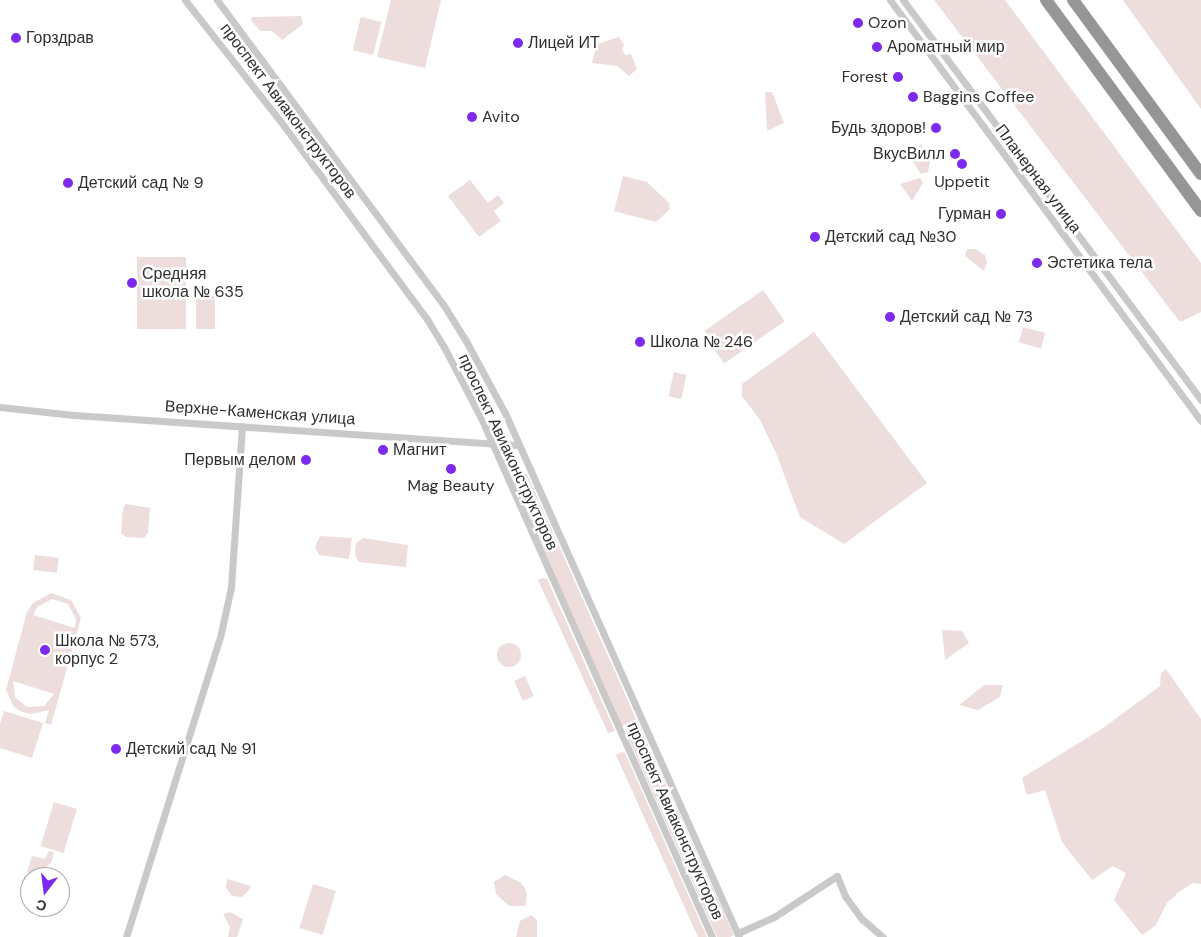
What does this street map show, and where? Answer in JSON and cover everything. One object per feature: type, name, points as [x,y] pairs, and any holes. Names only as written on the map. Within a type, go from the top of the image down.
[{"type":"highway","points":[[1046,0],[1201,212]]},
{"type":"highway","points":[[1073,0],[1201,174]]},
{"type":"street","name":"проспект Авиаконструкторов","points":[[185,0],[284,126],[427,319],[490,443],[712,937]]},
{"type":"street","name":"проспект Авиаконструкторов","points":[[216,0],[443,304],[478,363],[518,445],[738,935]]},
{"type":"street","name":"Планерная улица","points":[[890,0],[1201,421]]},
{"type":"street","name":"Планерная улица","points":[[903,0],[1201,400]]},
{"type":"street","name":"Верхне-Каменская улица","points":[[0,406],[242,426],[518,445]]},
{"type":"street","points":[[126,937],[221,632],[231,587],[242,426]]},
{"type":"street","points":[[738,935],[774,917],[837,876],[845,896],[862,919],[883,937]]},
{"type":"shaded area","points":[[391,0],[441,0],[425,68],[377,57]]},
{"type":"shaded area","points":[[934,0],[1005,0],[1201,263],[1201,312],[1180,322]]},
{"type":"shaded area","points":[[1123,0],[1201,0],[1201,109]]},
{"type":"shaded area","points":[[301,16],[303,24],[282,40],[272,31],[260,31],[251,20],[252,17]]},
{"type":"shaded area","points":[[361,17],[381,22],[373,55],[353,50]]},
{"type":"shaded area","points":[[619,37],[624,45],[622,49],[625,55],[631,54],[637,69],[629,76],[617,66],[592,63],[597,44]]},
{"type":"shaded area","points":[[765,92],[772,92],[784,123],[767,131]]},
{"type":"shaded area","points":[[921,144],[931,156],[928,172],[921,174],[910,157]]},
{"type":"shaded area","points":[[623,176],[647,182],[669,203],[670,209],[656,222],[614,211]]},
{"type":"shaded area","points":[[920,178],[923,183],[912,201],[900,184]]},
{"type":"shaded area","points":[[470,180],[488,203],[498,195],[504,203],[494,211],[501,221],[479,237],[448,196]]},
{"type":"shaded area","points":[[967,249],[975,249],[985,255],[987,262],[984,271],[965,256]]},
{"type":"shaded area","points":[[137,257],[186,257],[186,329],[137,329]]},
{"type":"shaded area","points":[[763,290],[785,321],[724,364],[702,332]]},
{"type":"shaded area","points":[[196,296],[215,296],[215,329],[196,329]]},
{"type":"shaded area","points":[[1023,327],[1045,333],[1041,348],[1019,342]]},
{"type":"shaded area","points":[[814,332],[927,483],[844,544],[800,517],[776,453],[760,420],[742,396],[742,384]]},
{"type":"shaded area","points":[[674,372],[687,375],[681,399],[668,396]]},
{"type":"shaded area","points":[[527,474],[636,720],[622,726],[512,481]]},
{"type":"shaded area","points":[[126,504],[150,508],[148,533],[144,538],[126,537],[121,533],[123,508]]},
{"type":"shaded area","points":[[320,536],[352,538],[349,559],[319,555],[315,547]]},
{"type":"shaded area","points":[[363,538],[408,545],[406,567],[359,562],[355,555],[356,543]]},
{"type":"shaded area","points":[[35,555],[59,558],[57,573],[33,570]]},
{"type":"shaded area","points":[[547,579],[615,731],[608,733],[538,580]]},
{"type":"shaded area","points":[[51,593],[71,600],[81,618],[51,725],[45,723],[49,710],[31,714],[22,712],[14,707],[6,690],[27,612],[33,603]],"holes":[[[52,599],[68,604],[76,619],[75,628],[33,615],[37,607]],[[13,681],[54,694],[44,706],[27,707],[15,697]]]},
{"type":"shaded area","points":[[942,630],[962,631],[969,643],[945,660]]},
{"type":"shaded area","points":[[509,643],[517,647],[521,655],[517,663],[509,667],[501,663],[497,655],[501,647]]},
{"type":"shaded area","points":[[1166,669],[1201,719],[1201,884],[1193,883],[1179,892],[1167,903],[1156,925],[1142,935],[1114,900],[1126,873],[1113,866],[1092,880],[1062,842],[1045,790],[1027,795],[1022,778],[1103,728],[1160,686],[1161,673]]},
{"type":"shaded area","points":[[525,676],[534,696],[523,701],[514,681]]},
{"type":"shaded area","points":[[984,685],[1003,685],[1000,697],[978,710],[959,705]]},
{"type":"shaded area","points":[[4,711],[43,723],[32,758],[0,748],[0,724]]},
{"type":"shaded area","points":[[640,727],[734,935],[730,937],[717,937],[626,733]]},
{"type":"shaded area","points":[[621,752],[625,753],[707,937],[698,937],[616,755]]},
{"type":"shaded area","points":[[54,802],[77,809],[64,853],[41,846]]},
{"type":"shaded area","points":[[49,851],[54,852],[52,861],[47,867],[29,867],[32,856],[45,859]]},
{"type":"shaded area","points":[[505,875],[520,882],[525,888],[527,895],[525,906],[509,906],[496,894],[494,882]]},
{"type":"shaded area","points":[[227,879],[251,886],[242,897],[232,896],[226,888]]},
{"type":"shaded area","points":[[313,884],[336,891],[323,935],[300,928]]},
{"type":"shaded area","points":[[230,912],[243,919],[237,937],[228,937],[230,927],[223,914]]},
{"type":"shaded area","points":[[531,915],[537,920],[537,937],[516,937],[520,921]]},
{"type":"place","name":"Ozon","points":[[858,23]]},
{"type":"place","name":"Горздрав","points":[[16,38]]},
{"type":"place","name":"Лицей ИТ","points":[[518,43]]},
{"type":"place","name":"Ароматный мир","points":[[877,47]]},
{"type":"place","name":"Forest","points":[[898,77]]},
{"type":"place","name":"Baggins Coffee","points":[[913,97]]},
{"type":"place","name":"Avito","points":[[472,117]]},
{"type":"place","name":"Будь здоров!","points":[[936,128]]},
{"type":"place","name":"ВкусВилл","points":[[955,154]]},
{"type":"place","name":"Uppetit","points":[[962,164]]},
{"type":"place","name":"Детский сад № 9","points":[[68,183]]},
{"type":"place","name":"Гурман","points":[[1001,214]]},
{"type":"place","name":"Детский сад №30","points":[[815,237]]},
{"type":"place","name":"Эстетика тела","points":[[1037,263]]},
{"type":"place","name":"Средняя школа № 635","points":[[132,283]]},
{"type":"place","name":"Детский сад № 73","points":[[890,317]]},
{"type":"place","name":"Школа № 246","points":[[640,342]]},
{"type":"place","name":"Магнит","points":[[383,450]]},
{"type":"place","name":"Первым делом","points":[[306,460]]},
{"type":"place","name":"Mag Beauty","points":[[451,469]]},
{"type":"place","name":"Школа № 573, корпус 2","points":[[45,650]]},
{"type":"place","name":"Детский сад № 91","points":[[116,749]]}]
